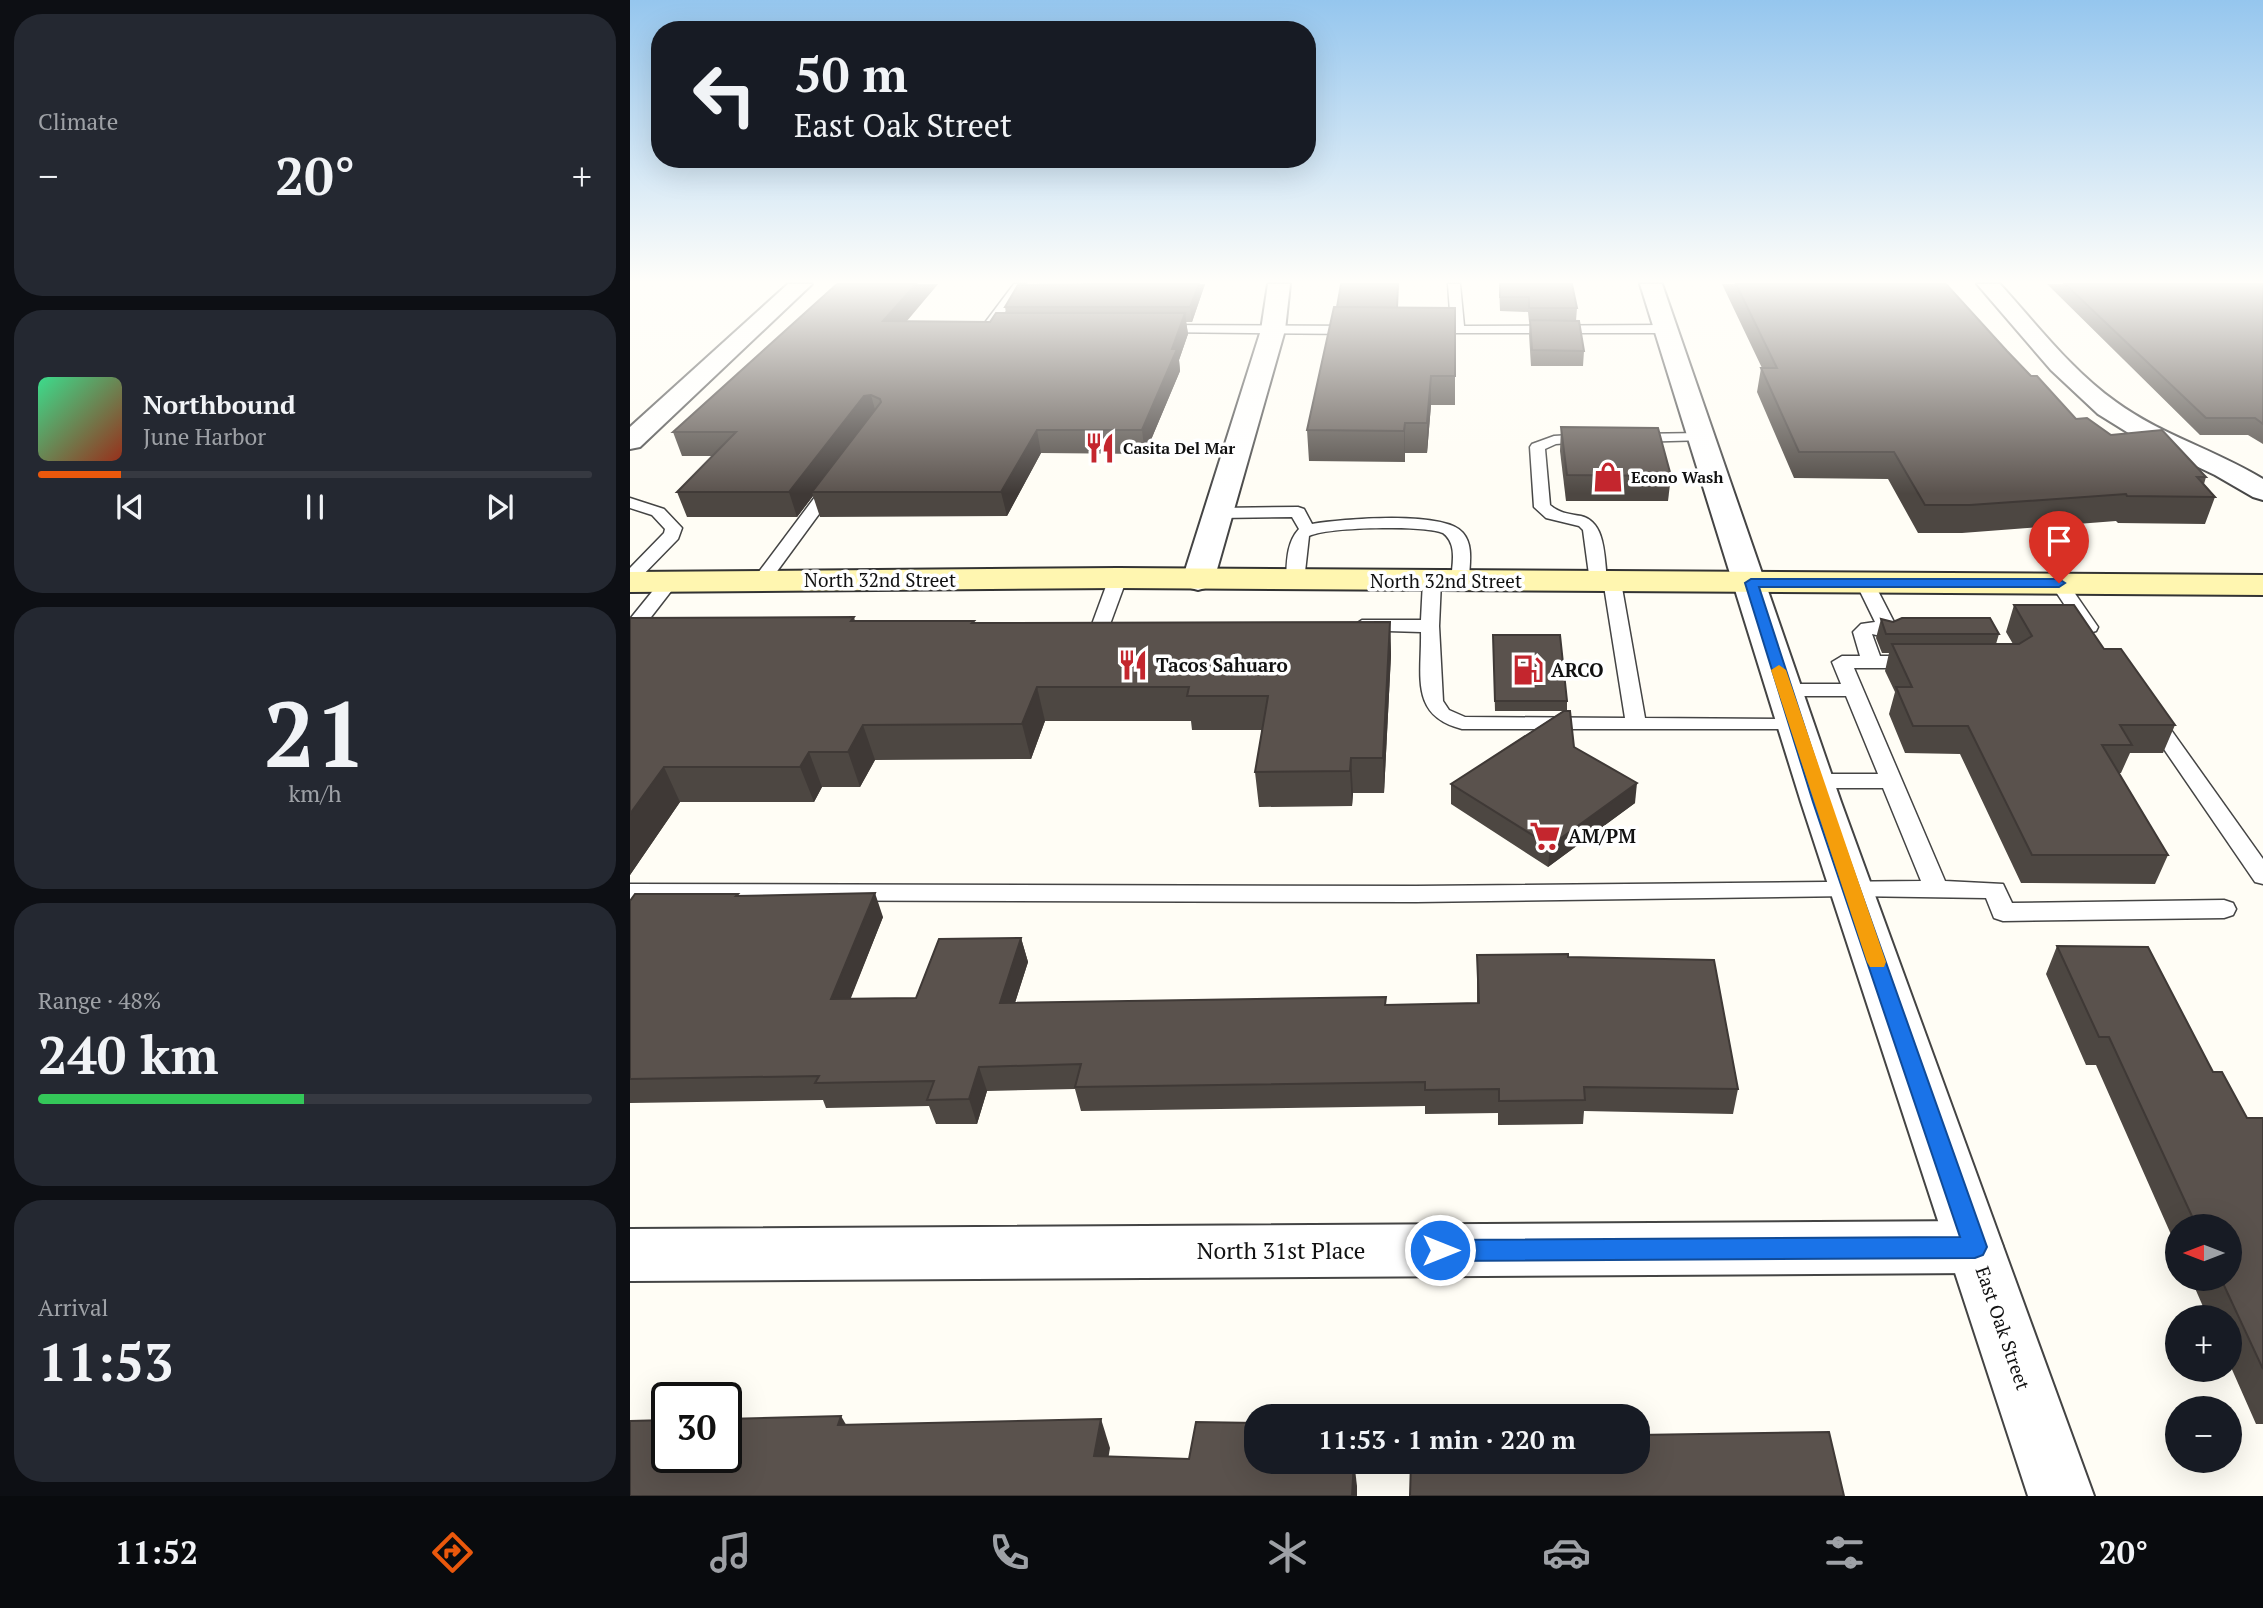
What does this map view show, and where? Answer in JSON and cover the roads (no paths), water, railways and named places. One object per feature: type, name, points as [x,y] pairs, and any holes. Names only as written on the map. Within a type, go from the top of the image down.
[{"type":"main road","name":"North 32nd Street","points":[[630,580],[1118,578],[2263,585]]},
{"type":"street","points":[[630,440],[724,354]]},
{"type":"street","points":[[1198,580],[1266,354]]},
{"type":"street","name":"East Oak Street","points":[[1674,354],[1851,888],[2061,1496]]},
{"type":"street","points":[[2052,354],[2084,389],[2108,408],[2142,430],[2263,491]]},
{"type":"street","name":"North 31st Place","points":[[630,1255],[1975,1247]]},
{"type":"lane","points":[[1636,724],[1606,582],[1591,530],[1585,522],[1552,515],[1542,507],[1537,447],[1554,440],[1702,436]]},
{"type":"lane","points":[[761,581],[840,475]]},
{"type":"lane","points":[[630,503],[658,512],[674,528],[672,535],[630,580]]},
{"type":"lane","points":[[1218,513],[1298,512],[1307,529]]},
{"type":"lane","points":[[1294,581],[1301,535],[1307,529],[1326,525],[1440,526],[1454,529],[1460,536],[1430,626],[1433,701],[1441,714],[1462,723],[1797,725]]},
{"type":"lane","points":[[1100,627],[1118,578]]},
{"type":"lane","points":[[670,581],[635,625],[674,627]]},
{"type":"lane","points":[[1865,583],[1888,630]]},
{"type":"lane","points":[[2059,583],[2099,641]]},
{"type":"lane","points":[[1347,626],[1430,626]]},
{"type":"lane","points":[[1872,662],[1863,632],[1868,628],[1923,628]]},
{"type":"lane","points":[[1936,889],[1842,662],[1902,659],[1941,662]]},
{"type":"lane","points":[[1786,690],[1853,690]]},
{"type":"lane","points":[[2138,697],[2263,876]]},
{"type":"lane","points":[[1815,781],[1891,781]]},
{"type":"lane","points":[[630,892],[1416,894],[1851,888],[1995,890],[2003,912],[2224,909]]},
{"type":"place","name":"Casita Del Mar","points":[[1100,448]]},
{"type":"place","name":"Econo Wash","points":[[1608,477]]},
{"type":"place","name":"Tacos Sahuaro","points":[[1133,665]]},
{"type":"place","name":"ARCO","points":[[1528,670]]},
{"type":"place","name":"AM/PM","points":[[1545,836]]}]
